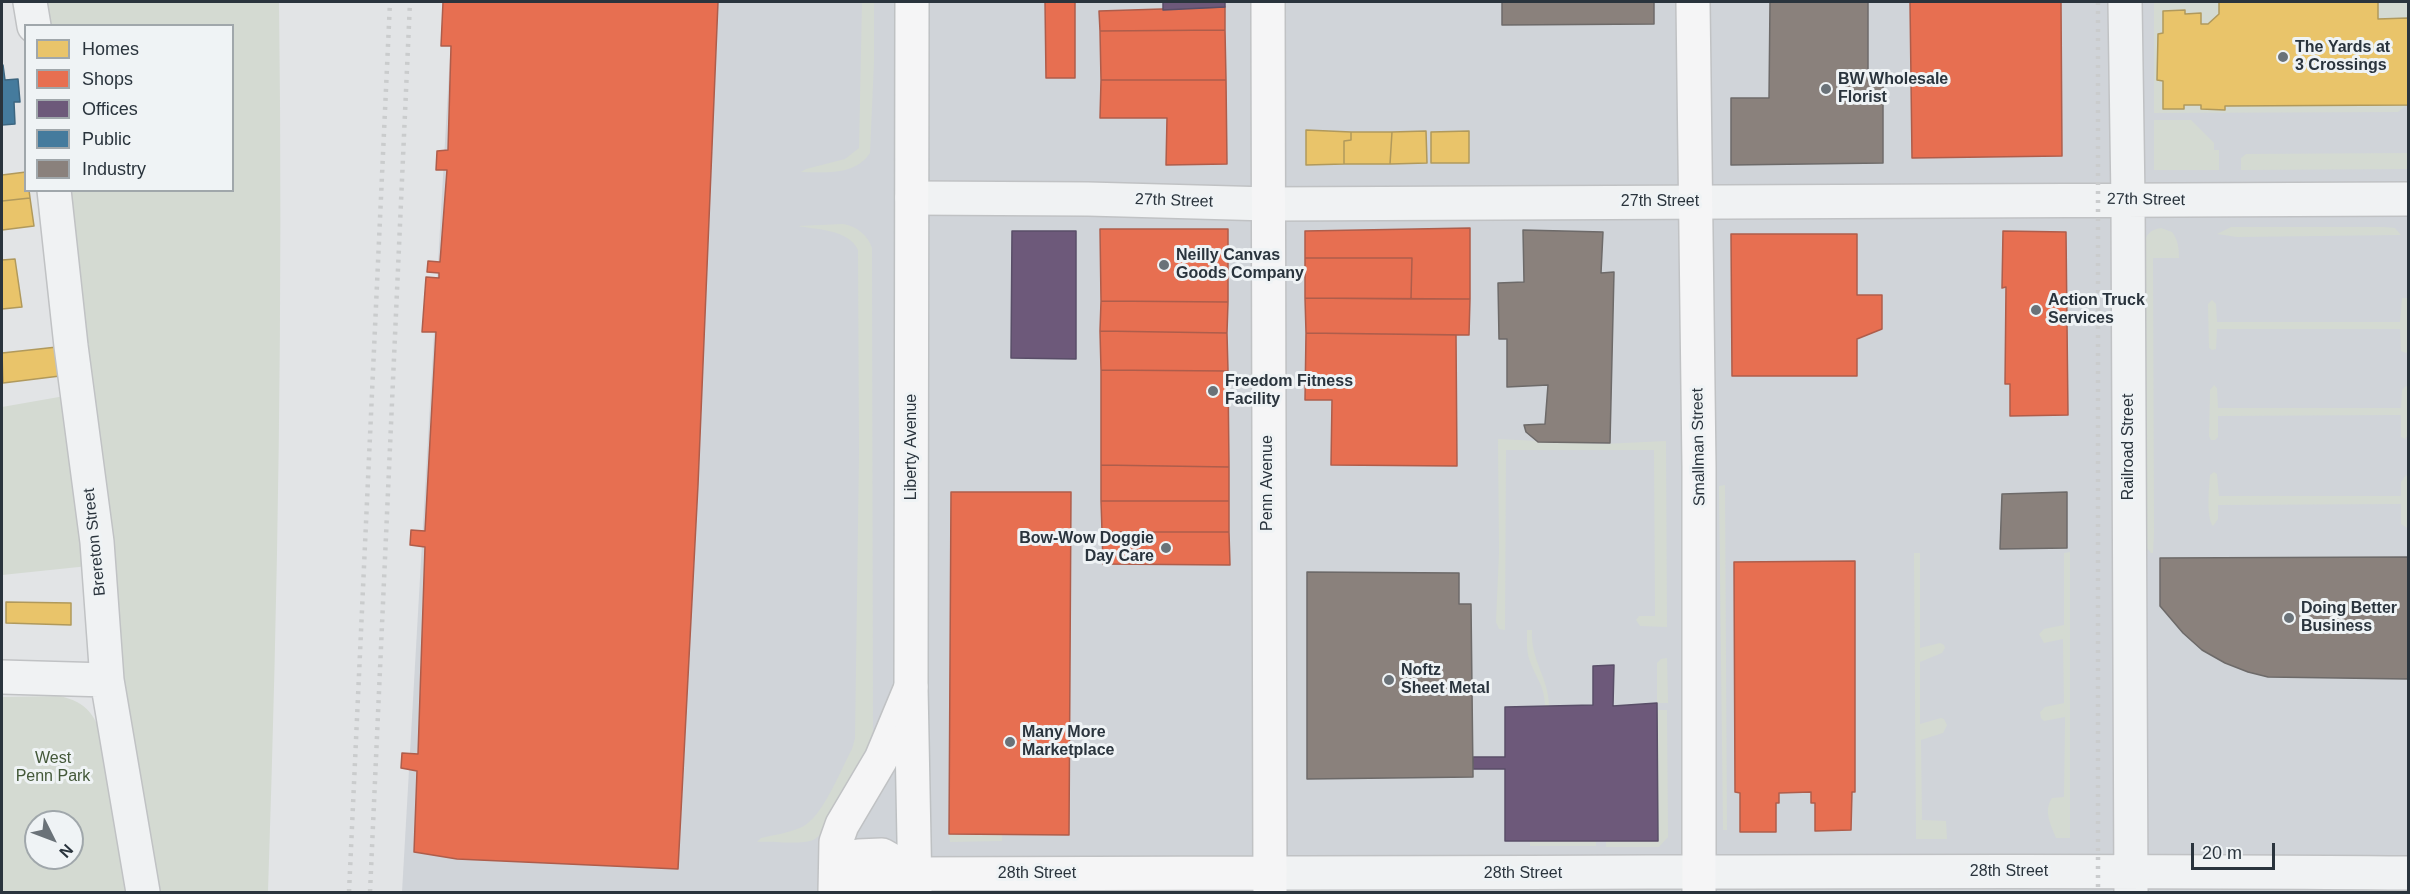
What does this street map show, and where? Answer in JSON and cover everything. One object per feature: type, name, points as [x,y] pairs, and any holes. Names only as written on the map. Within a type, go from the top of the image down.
[{"type":"street","points":[[30,2],[34,24]]},
{"type":"street","name":"Liberty Avenue","points":[[912,2],[911,687],[915,883]]},
{"type":"street","name":"Penn Avenue","points":[[1268,2],[1270,883]]},
{"type":"street","name":"Smallman Street","points":[[1693,2],[1700,467],[1699,883]]},
{"type":"street","name":"Railroad Street","points":[[2125,2],[2131,881]]},
{"type":"street","name":"Brereton Street","points":[[54,192],[71,346],[97,542],[106,680],[143,892]]},
{"type":"street","name":"27th Street","points":[[912,198],[1088,199],[1269,204],[2409,199]]},
{"type":"street","points":[[2,677],[106,680]]},
{"type":"street","points":[[836,883],[836,842],[842,825],[881,759],[911,687]]},
{"type":"street","name":"28th Street","points":[[836,883],[882,885],[915,883],[2131,881],[2409,873]]},
{"type":"shaded area","points":[[453,2],[2408,2],[2408,892],[402,892]]},
{"type":"green space","points":[[30,2],[279,2],[279,447],[268,892],[143,892],[98,565],[2,575],[2,407],[76,394],[54,192],[234,192],[234,24],[34,24]]},
{"type":"green space","points":[[862,2],[874,2],[870,153],[856,166],[848,169],[801,172],[845,159],[859,148]]},
{"type":"green space","points":[[2219,2],[2219,14],[2208,24],[2201,24],[2201,13],[2185,14],[2184,10],[2163,11],[2163,33],[2158,34],[2157,80],[2163,81],[2164,109],[2184,109],[2184,105],[2201,105],[2201,109],[2224,110],[2225,106],[2407,105],[2398,112],[2154,113],[2154,3]]},
{"type":"green space","points":[[2378,2],[2408,2],[2408,18],[2378,19]]},
{"type":"green space","points":[[2154,120],[2191,120],[2214,143],[2214,150],[2219,150],[2219,170],[2154,170]]},
{"type":"green space","points":[[2408,153],[2408,169],[2241,170],[2241,158],[2246,154]]},
{"type":"green space","points":[[843,224],[861,232],[868,239],[872,248],[873,736],[848,793],[821,834],[813,840],[793,843],[757,842],[761,838],[782,834],[810,822],[831,792],[855,738],[859,453],[858,250],[853,243],[840,234],[798,226]]},
{"type":"green space","points":[[2231,227],[2384,227],[2395,228],[2401,235],[2237,237],[2217,234]]},
{"type":"green space","points":[[2161,228],[2174,235],[2178,244],[2179,258],[2153,258],[2154,533],[2153,553],[2151,553],[2145,546],[2144,245],[2149,233]]},
{"type":"green space","points":[[2402,298],[2408,298],[2408,351],[2406,353],[2401,351],[2400,329],[2217,329],[2216,349],[2209,348],[2208,304],[2212,300],[2216,304],[2217,322],[2400,322]]},
{"type":"green space","points":[[2214,385],[2217,388],[2218,408],[2401,408],[2402,390],[2406,386],[2408,387],[2408,435],[2405,439],[2401,437],[2401,415],[2218,416],[2218,437],[2211,440],[2209,436],[2210,390]]},
{"type":"green space","points":[[1498,439],[1602,444],[1666,441],[1667,627],[1640,626],[1636,620],[1639,616],[1655,616],[1654,450],[1506,450],[1505,630],[1499,629],[1496,622],[1499,553]]},
{"type":"green space","points":[[2214,472],[2217,474],[2219,496],[2401,496],[2401,482],[2406,475],[2408,477],[2408,525],[2407,528],[2401,524],[2401,504],[2218,505],[2218,519],[2213,526],[2209,516],[2208,502],[2210,475]]},
{"type":"green space","points":[[1725,485],[1727,830],[1723,830],[1719,486]]},
{"type":"green space","points":[[2070,552],[2070,838],[2056,838],[2048,808],[2052,798],[2064,797],[2065,717],[2044,721],[2040,712],[2045,707],[2064,703],[2063,639],[2044,643],[2039,634],[2044,629],[2064,625],[2064,553]]},
{"type":"green space","points":[[1914,553],[1920,553],[1920,648],[1940,643],[1945,648],[1942,653],[1920,662],[1920,724],[1941,718],[1947,725],[1943,733],[1921,740],[1922,820],[1946,821],[1947,839],[1916,839]]},
{"type":"green space","points":[[1527,630],[1532,630],[1534,651],[1546,687],[1549,706],[1545,706],[1542,688],[1529,660]]},
{"type":"green space","points":[[1667,658],[1668,703],[1657,703],[1657,663]]},
{"type":"green space","name":"West Penn Park","points":[[60,696],[73,700],[91,713],[97,724],[126,892],[2,892],[2,697]]},
{"type":"green space","points":[[1657,710],[1667,710],[1668,837],[1659,847],[1606,847],[1606,841],[1658,840]]},
{"type":"green space","points":[[949,834],[1002,834],[1002,841],[950,842]]},
{"type":"green space","points":[[1530,841],[1596,841],[1596,846],[1530,846]]},
{"type":"building: Homes","name":"The Yards at 3 Crossings","points":[[2219,2],[2378,2],[2378,19],[2408,18],[2408,105],[2225,106],[2225,110],[2201,109],[2201,105],[2184,105],[2184,109],[2163,109],[2163,81],[2157,80],[2158,34],[2163,33],[2163,11],[2185,10],[2185,14],[2201,13],[2201,24],[2208,24],[2219,14]]},
{"type":"building: Homes","points":[[1306,130],[1351,132],[1351,140],[1344,141],[1344,164],[1306,165]]},
{"type":"building: Homes","points":[[1426,131],[1427,163],[1390,164],[1392,132]]},
{"type":"building: Homes","points":[[1469,131],[1469,163],[1431,163],[1431,132]]},
{"type":"building: Homes","points":[[1351,132],[1392,132],[1390,164],[1344,164],[1344,141],[1351,140]]},
{"type":"building: Homes","points":[[24,172],[24,192],[29,192],[30,198],[2,201],[2,175]]},
{"type":"building: Homes","points":[[30,198],[34,226],[2,230],[2,201]]},
{"type":"building: Homes","points":[[15,259],[22,307],[2,309],[2,260]]},
{"type":"building: Homes","points":[[57,347],[60,376],[3,383],[2,353]]},
{"type":"building: Homes","points":[[6,602],[71,603],[71,625],[6,623]]},
{"type":"building: Shops","points":[[443,2],[718,2],[698,485],[678,869],[457,859],[414,852],[417,771],[401,768],[402,753],[418,754],[425,547],[410,545],[411,530],[425,531],[436,332],[422,332],[426,277],[439,278],[439,273],[427,272],[428,261],[440,262],[447,170],[436,170],[437,151],[448,150],[451,46],[441,46]]},
{"type":"building: Shops","points":[[1045,2],[1075,2],[1075,78],[1046,78]]},
{"type":"building: Shops","points":[[1910,2],[2061,2],[2062,156],[1912,158]]},
{"type":"building: Shops","points":[[1225,7],[1225,30],[1100,31],[1099,11]]},
{"type":"building: Shops","points":[[1225,30],[1226,80],[1101,80],[1100,31]]},
{"type":"building: Shops","points":[[1101,80],[1226,80],[1227,164],[1166,165],[1167,118],[1100,118]]},
{"type":"building: Shops","points":[[1470,228],[1470,299],[1411,299],[1412,258],[1305,258],[1305,231]]},
{"type":"building: Shops","name":"Neilly Canvas Goods Company","points":[[1100,229],[1228,229],[1228,302],[1101,301]]},
{"type":"building: Shops","name":"Action Truck Services","points":[[2003,231],[2066,232],[2068,415],[2010,416],[2010,384],[2005,384],[2006,287],[2002,288]]},
{"type":"building: Shops","points":[[1731,234],[1857,234],[1857,295],[1882,295],[1882,329],[1857,339],[1857,376],[1732,376]]},
{"type":"building: Shops","points":[[1305,258],[1412,258],[1411,299],[1305,298]]},
{"type":"building: Shops","points":[[1305,298],[1470,299],[1469,335],[1306,333]]},
{"type":"building: Shops","points":[[1101,301],[1228,302],[1227,333],[1100,331]]},
{"type":"building: Shops","points":[[1100,331],[1227,333],[1228,371],[1101,370]]},
{"type":"building: Shops","points":[[1306,333],[1456,335],[1457,466],[1331,465],[1332,400],[1305,400]]},
{"type":"building: Shops","points":[[1101,370],[1228,371],[1229,467],[1101,465]]},
{"type":"building: Shops","points":[[1101,465],[1229,467],[1229,501],[1101,501]]},
{"type":"building: Shops","name":"Many More Marketplace","points":[[951,492],[1071,492],[1069,835],[949,834]]},
{"type":"building: Shops","points":[[1101,501],[1229,501],[1229,532],[1102,532]]},
{"type":"building: Shops","name":"Bow-Wow Doggie Day Care","points":[[1102,532],[1229,532],[1230,565],[1103,564]]},
{"type":"building: Shops","points":[[1855,561],[1855,792],[1852,792],[1851,830],[1815,831],[1815,803],[1811,803],[1811,792],[1779,793],[1779,803],[1776,803],[1776,832],[1740,832],[1740,793],[1735,792],[1734,562]]},
{"type":"building: Offices","points":[[1163,2],[1225,2],[1225,7],[1163,10]]},
{"type":"building: Offices","points":[[1012,231],[1076,231],[1076,359],[1011,358]]},
{"type":"building: Offices","points":[[1614,665],[1613,706],[1657,703],[1658,841],[1505,841],[1505,769],[1473,769],[1473,757],[1505,757],[1505,707],[1593,705],[1593,666]]},
{"type":"building: Public","points":[[2,65],[5,80],[18,79],[20,102],[14,102],[15,124],[2,125]]},
{"type":"building: Industry","points":[[1502,2],[1654,2],[1654,24],[1502,25]]},
{"type":"building: Industry","name":"BW Wholesale Florist","points":[[1770,2],[1868,2],[1868,81],[1883,81],[1883,163],[1731,165],[1731,98],[1769,98]]},
{"type":"building: Industry","points":[[1523,230],[1603,232],[1601,273],[1614,272],[1610,443],[1538,442],[1526,432],[1524,425],[1545,424],[1548,385],[1507,387],[1507,339],[1499,339],[1498,283],[1524,282]]},
{"type":"building: Industry","points":[[2067,492],[2067,548],[2000,549],[2002,494]]},
{"type":"building: Industry","name":"Doing Better Business","points":[[2408,557],[2408,679],[2268,677],[2248,672],[2225,663],[2202,650],[2183,633],[2160,606],[2160,558]]},
{"type":"building: Industry","name":"Noftz Sheet Metal","points":[[1307,572],[1459,573],[1459,604],[1471,604],[1473,777],[1307,779]]},
{"type":"railway","points":[[349,892],[390,2]]},
{"type":"railway","points":[[370,892],[410,2]]},
{"type":"railway","points":[[2098,2],[2098,892]]},
{"type":"place","name":"The Yards at 3 Crossings","points":[[2283,57]]},
{"type":"place","name":"BW Wholesale Florist","points":[[1826,89]]},
{"type":"place","name":"Neilly Canvas Goods Company","points":[[1164,265]]},
{"type":"place","name":"Action Truck Services","points":[[2036,310]]},
{"type":"place","name":"Freedom Fitness Facility","points":[[1213,391]]},
{"type":"place","name":"Bow-Wow Doggie Day Care","points":[[1166,548]]},
{"type":"place","name":"Doing Better Business","points":[[2289,618]]},
{"type":"place","name":"Noftz Sheet Metal","points":[[1389,680]]},
{"type":"place","name":"Many More Marketplace","points":[[1010,742]]}]
